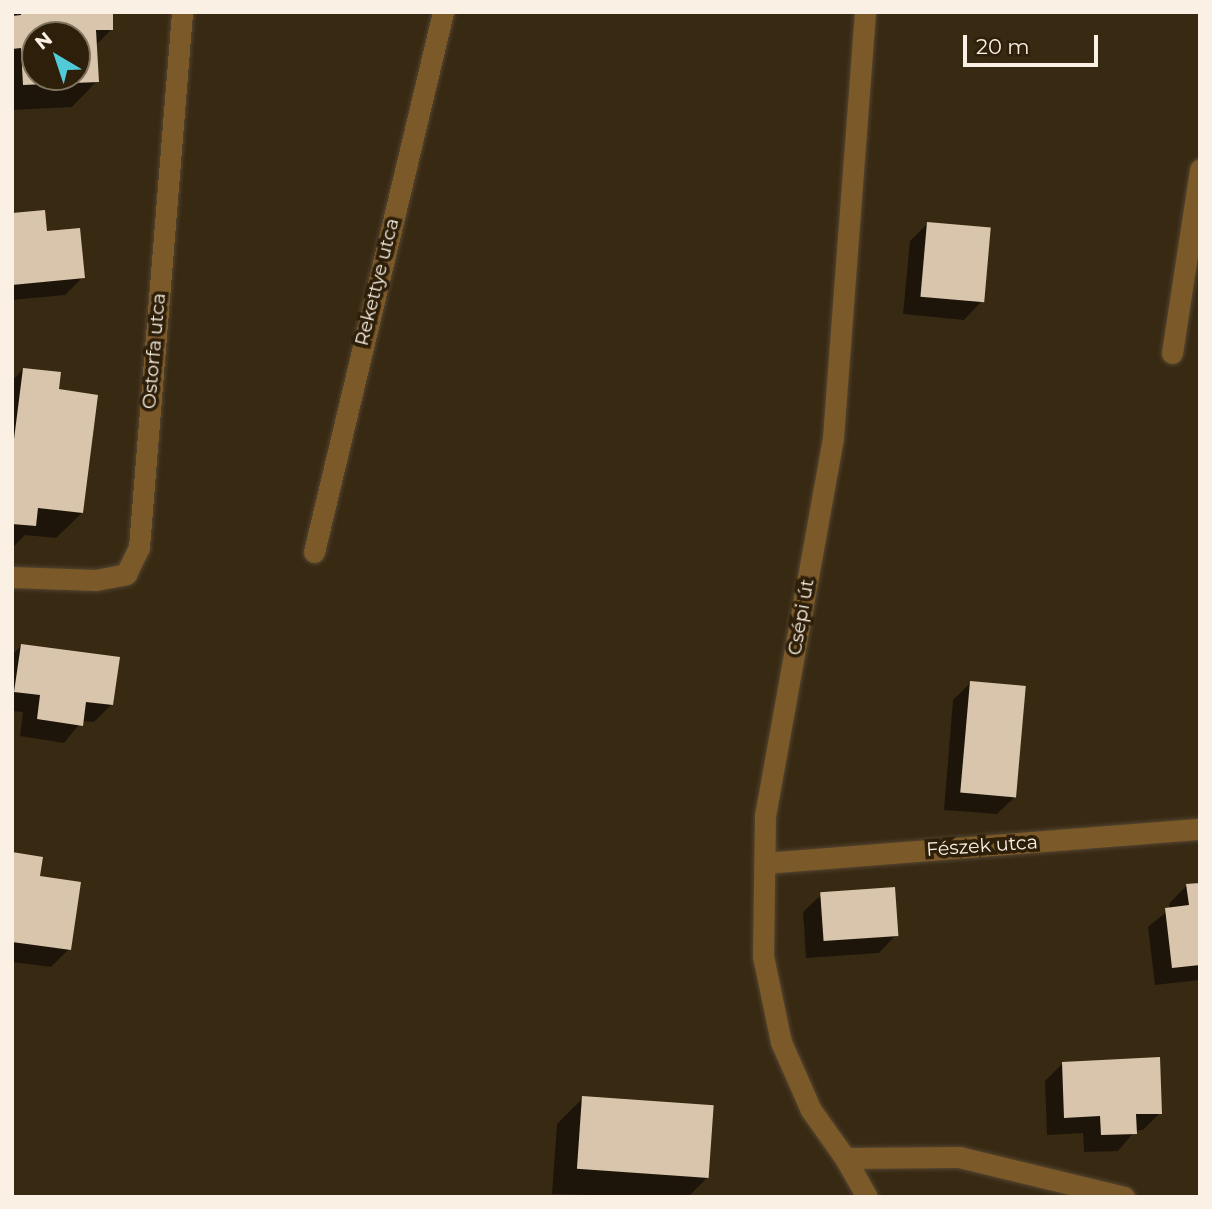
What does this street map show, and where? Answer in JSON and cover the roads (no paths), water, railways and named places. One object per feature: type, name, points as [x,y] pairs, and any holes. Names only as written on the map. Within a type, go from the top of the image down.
[{"type":"street","name":"Ostorfa utca","points":[[12,577],[96,580],[125,574],[138,547],[182,12]]},
{"type":"street","name":"Rekettye utca","points":[[314,552],[443,12]]},
{"type":"street","name":"Csépi út","points":[[865,12],[833,438],[765,815],[763,956],[780,1042],[811,1110],[845,1158],[867,1197]]},
{"type":"street","points":[[1172,353],[1198,207],[1200,169]]},
{"type":"street","name":"Fészek utca","points":[[765,863],[1200,829]]},
{"type":"street","points":[[845,1158],[959,1157],[1124,1197]]}]
